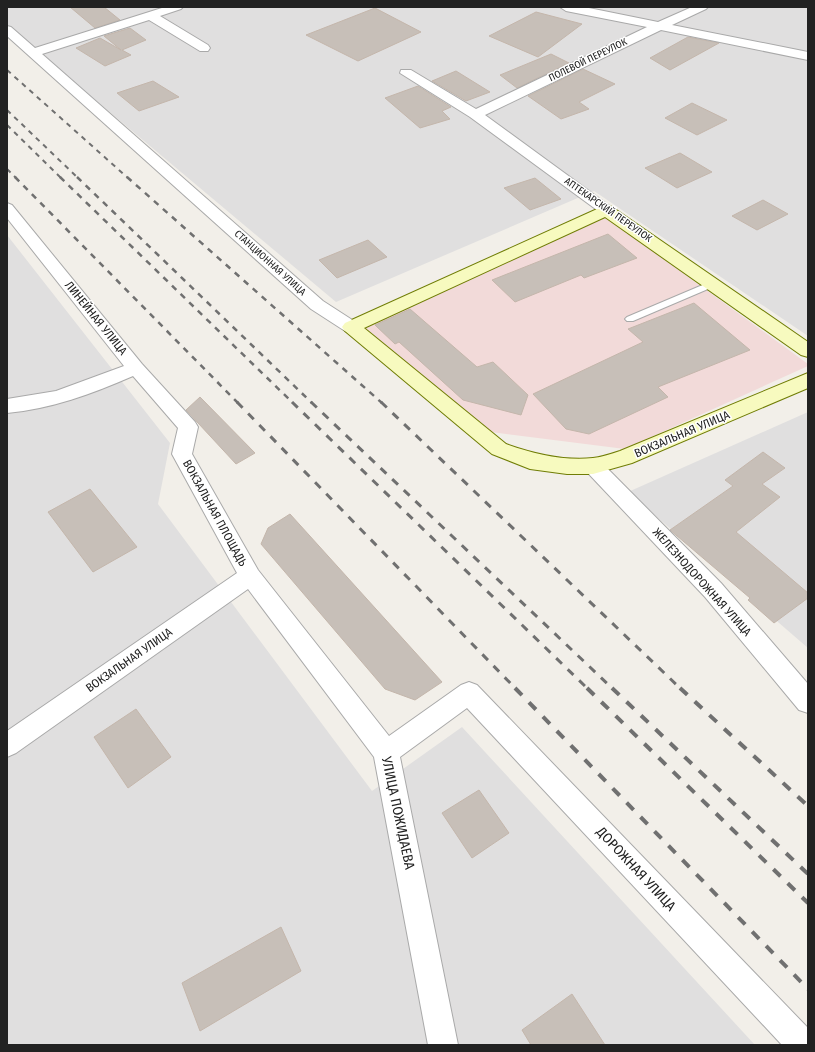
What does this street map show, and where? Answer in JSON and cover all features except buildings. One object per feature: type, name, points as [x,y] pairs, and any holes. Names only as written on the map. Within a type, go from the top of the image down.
[{"type":"street","points":[[34,53],[177,7]]},
{"type":"street","points":[[566,7],[657,27],[808,56]]},
{"type":"street","name":"ПОЛЕВОЙ ПЕРЕУЛОК","points":[[475,114],[702,7]]},
{"type":"street","points":[[150,16],[204,48]]},
{"type":"street","name":"СТАНЦИОННАЯ УЛИЦА","points":[[7,30],[317,305],[351,327],[499,449],[530,461],[552,464]]},
{"type":"street","name":"АПТЕКАРСКИЙ ПЕРЕУЛОК","points":[[406,73],[475,114],[606,210],[808,351]]},
{"type":"street","name":"ЛИНЕЙНАЯ УЛИЦА","points":[[7,208],[136,368],[188,427]]},
{"type":"street","points":[[351,327],[606,210]]},
{"type":"street","points":[[7,406],[44,400],[99,383],[136,368]]},
{"type":"street","name":"ВОКЗАЛЬНАЯ УЛИЦА","points":[[552,464],[567,466],[593,466],[625,458],[808,380]]},
{"type":"street","name":"ВОКЗАЛЬНАЯ ПЛОЩАДЬ","points":[[188,427],[182,454],[250,576]]},
{"type":"street","name":"ЖЕЛЕЗНОДОРОЖНАЯ УЛИЦА","points":[[593,466],[713,590],[808,702]]},
{"type":"street","name":"ВОКЗАЛЬНАЯ УЛИЦА","points":[[7,744],[250,576]]},
{"type":"street","name":"УЛИЦА ПОЖИДАЕВА","points":[[250,576],[386,752],[442,1033],[443,1045]]},
{"type":"street","name":"ДОРОЖНАЯ УЛИЦА","points":[[386,752],[469,693],[803,1045]]},
{"type":"lane","points":[[630,318],[712,284]]},
{"type":"shaded area","points":[[7,7],[808,7],[808,336],[594,191],[336,302],[7,26]]},
{"type":"shaded area","points":[[606,217],[808,364],[808,366],[625,449],[491,432],[364,328]]},
{"type":"shaded area","points":[[7,235],[170,443],[158,504],[372,791],[462,727],[755,1045],[7,1045]]},
{"type":"shaded area","points":[[808,412],[808,648],[628,492]]},
{"type":"railway","points":[[7,70],[128,178]]},
{"type":"railway","points":[[7,110],[78,178]]},
{"type":"railway","points":[[7,125],[61,178]]},
{"type":"railway","points":[[7,169],[15,177]]},
{"type":"railway","points":[[15,177],[238,403]]},
{"type":"railway","points":[[60,177],[293,403]]},
{"type":"railway","points":[[77,177],[312,403]]},
{"type":"railway","points":[[127,177],[382,403]]},
{"type":"railway","points":[[237,402],[516,689]]},
{"type":"railway","points":[[292,402],[588,689]]},
{"type":"railway","points":[[311,402],[613,689]]},
{"type":"railway","points":[[381,402],[681,689]]},
{"type":"railway","points":[[515,688],[808,989]]},
{"type":"railway","points":[[587,688],[808,903]]},
{"type":"railway","points":[[612,688],[808,874]]},
{"type":"railway","points":[[680,688],[808,806]]}]
